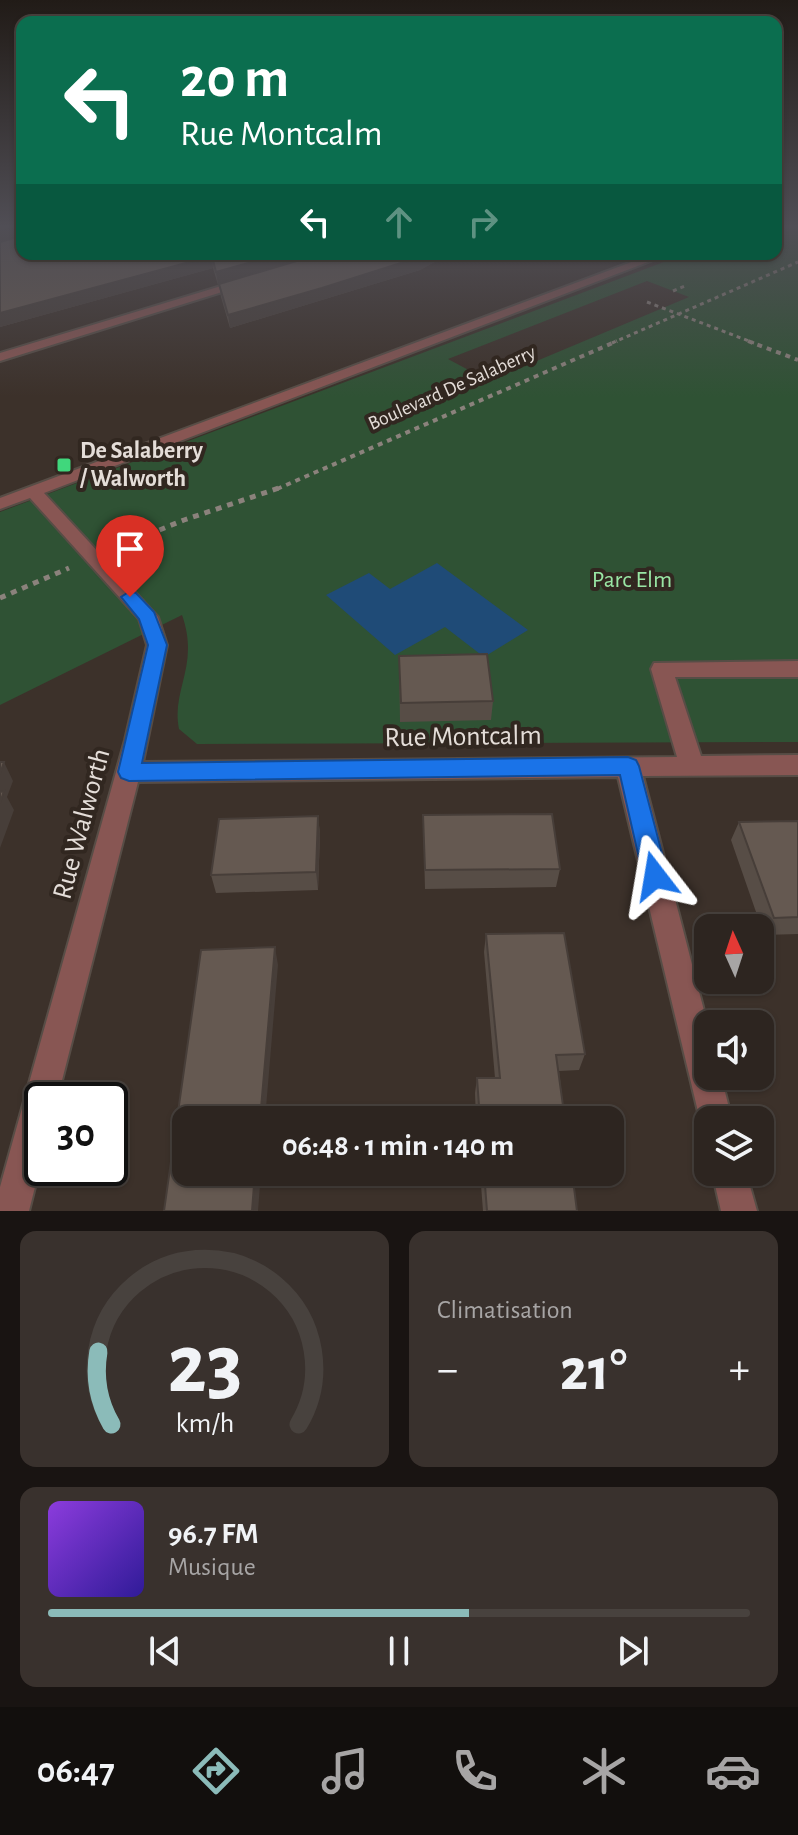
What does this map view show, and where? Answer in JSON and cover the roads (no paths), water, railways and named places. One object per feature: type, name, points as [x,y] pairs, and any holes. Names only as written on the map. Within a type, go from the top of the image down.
[{"type":"street","points":[[0,357],[242,285]]},
{"type":"street","name":"Boulevard De Salaberry","points":[[0,504],[582,285]]},
{"type":"street","name":"Rue Walworth","points":[[11,1211],[129,772],[157,645],[148,617],[33,491]]},
{"type":"street","points":[[692,765],[662,669],[798,669]]},
{"type":"street","name":"Rue Montcalm","points":[[129,772],[798,765]]},
{"type":"street","points":[[628,766],[713,1106]]},
{"type":"street","points":[[733,1186],[739,1211]]},
{"type":"water","points":[[437,563],[528,630],[484,657],[445,627],[395,655],[326,595],[369,573],[390,589]]},
{"type":"place","name":"De Salaberry / Walworth","points":[[64,465]]},
{"type":"park label","name":"Parc Elm","points":[[632,580]]}]
